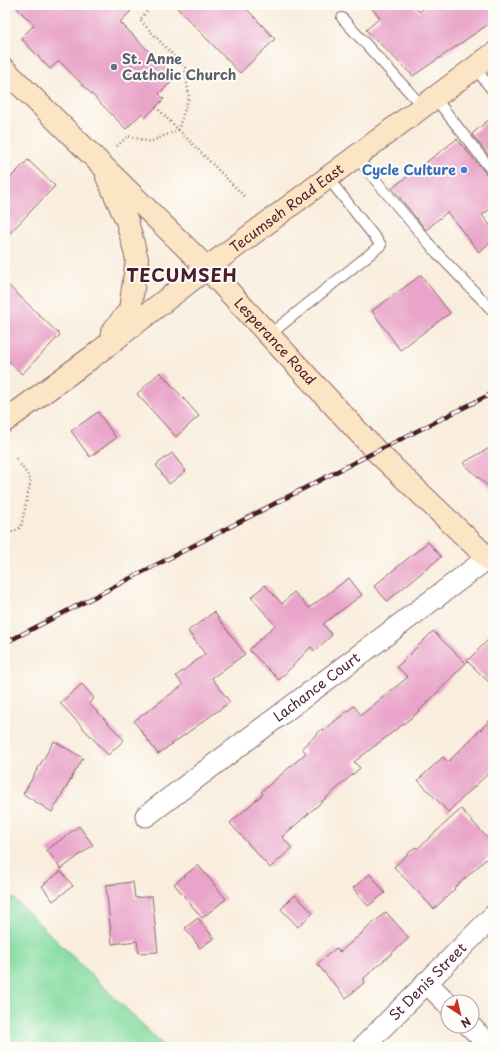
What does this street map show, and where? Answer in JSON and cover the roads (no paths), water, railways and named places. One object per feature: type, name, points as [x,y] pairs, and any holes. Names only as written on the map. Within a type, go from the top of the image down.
[{"type":"main road","name":"Tecumseh Road East","points":[[5,421],[493,54]]},
{"type":"main road","name":"Lesperance Road","points":[[5,70],[207,268],[377,452],[490,561]]},
{"type":"main road","points":[[92,357],[130,310],[137,259],[127,220],[103,167]]},
{"type":"street","name":"Lachance Court","points":[[146,816],[490,561]]},
{"type":"street","name":"St Denis Street","points":[[363,1047],[493,916]]},
{"type":"street","points":[[426,982],[440,996]]},
{"type":"street","points":[[478,1034],[492,1047]]},
{"type":"lane","points":[[342,18],[429,102],[493,172]]},
{"type":"lane","points":[[475,68],[493,91]]},
{"type":"lane","points":[[356,157],[436,254],[492,310]]},
{"type":"lane","points":[[269,335],[381,245],[328,178]]},
{"type":"railway","points":[[5,643],[359,460],[493,393]]},
{"type":"place","name":"St. Anne Catholic Church","points":[[114,67]]},
{"type":"place","name":"Cycle Culture","points":[[464,170]]},
{"type":"district","name":"TECUMSEH","points":[[182,276]]}]
